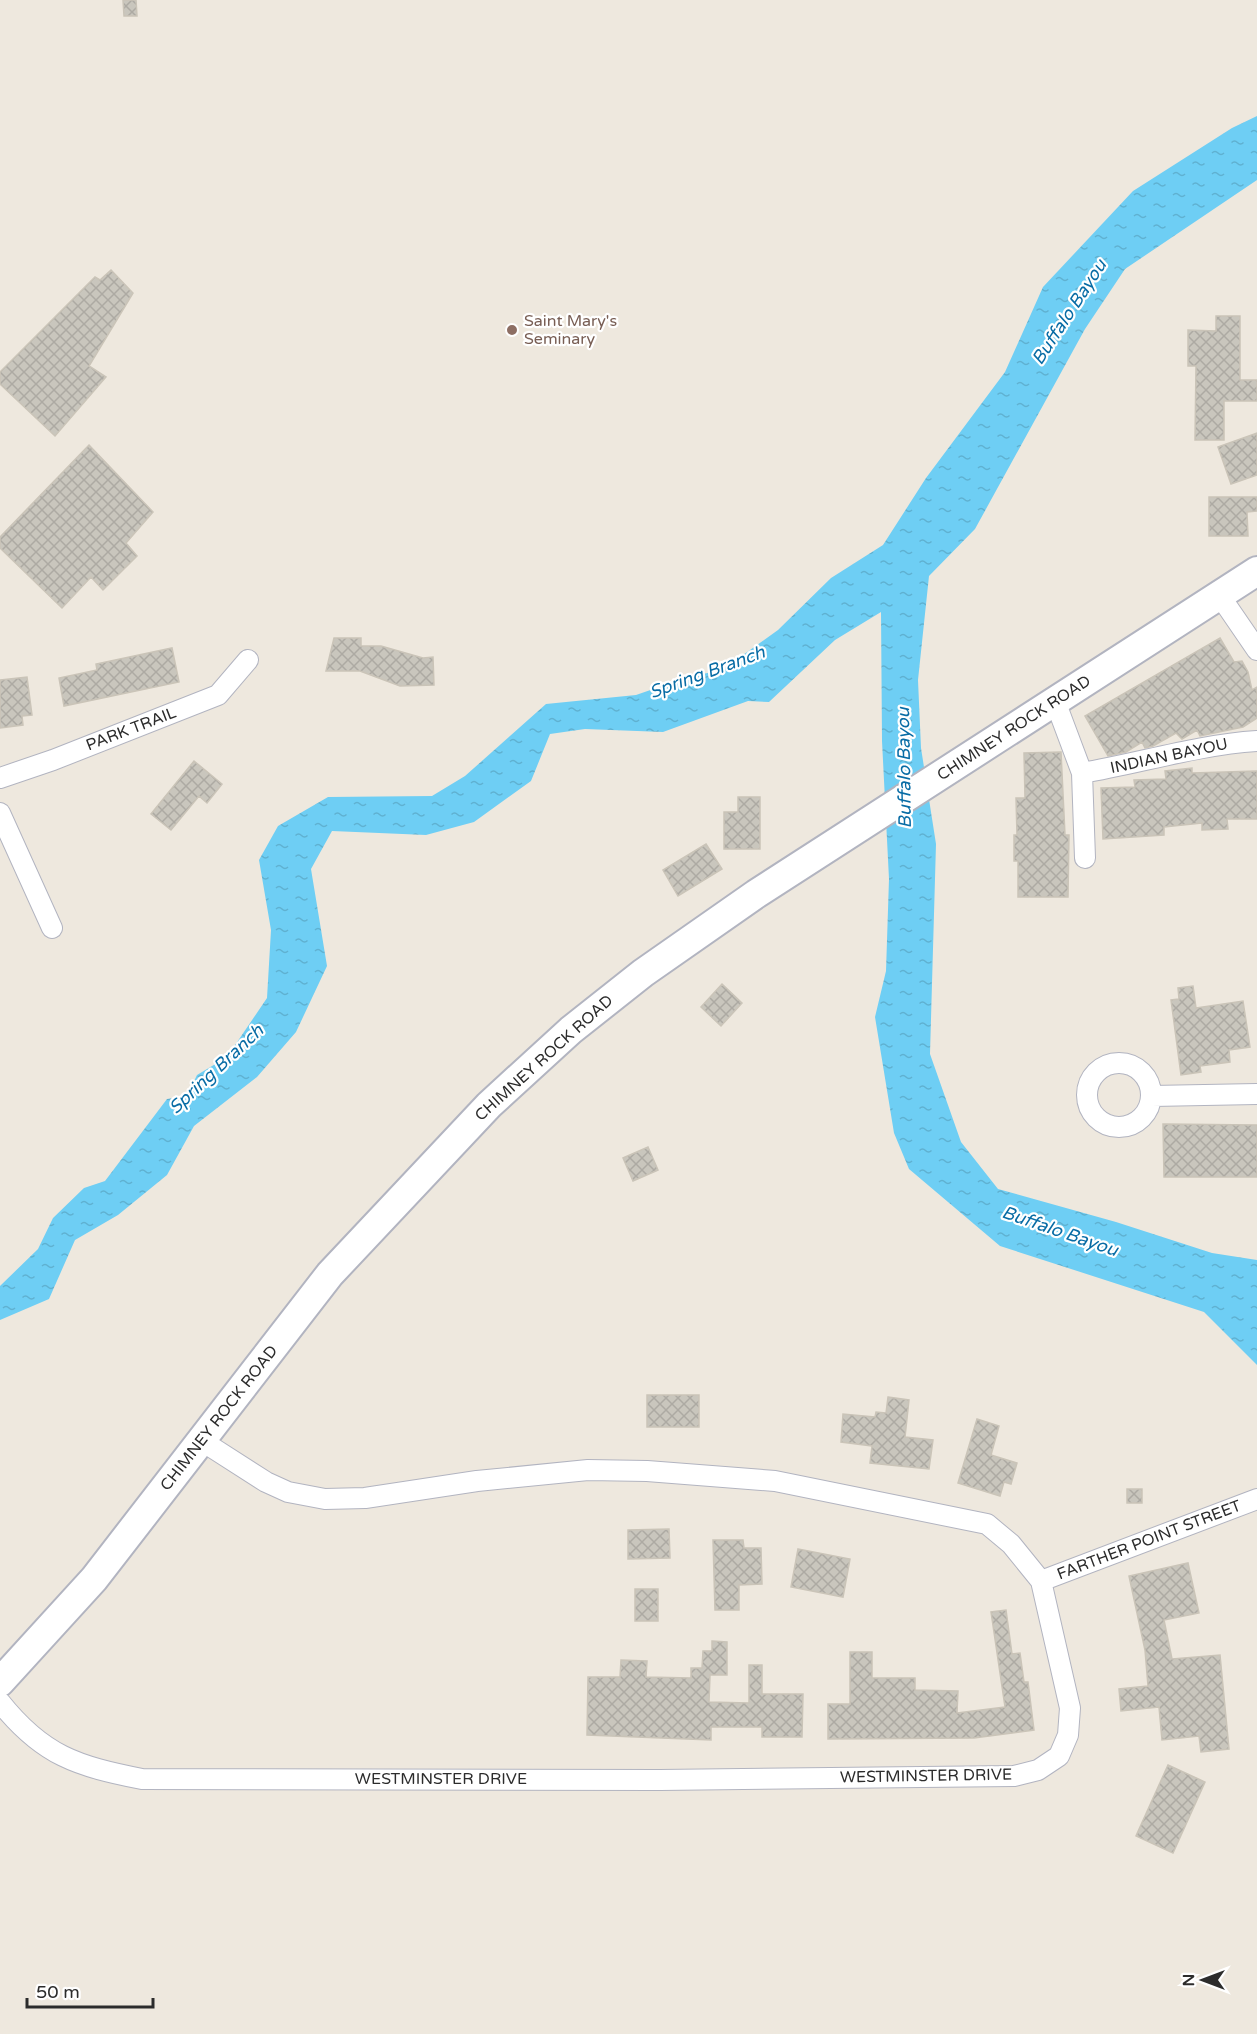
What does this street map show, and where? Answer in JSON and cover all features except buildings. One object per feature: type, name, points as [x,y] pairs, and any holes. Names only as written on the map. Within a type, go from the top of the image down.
[{"type":"main road","name":"CHIMNEY ROCK ROAD","points":[[0,1682],[94,1579],[330,1274],[489,1105],[571,1030],[643,973],[756,894],[1257,571]]},
{"type":"street","points":[[1220,596],[1257,650]]},
{"type":"street","name":"PARK TRAIL","points":[[0,778],[218,695],[248,660]]},
{"type":"street","points":[[1055,701],[1082,773],[1085,858]]},
{"type":"street","name":"INDIAN BAYOU","points":[[1082,773],[1130,765],[1170,753],[1257,741]]},
{"type":"street","points":[[0,813],[52,928]]},
{"type":"street","points":[[1152,1096],[1257,1094]]},
{"type":"street","name":"WESTMINSTER DRIVE","points":[[0,1702],[22,1730],[58,1755],[93,1769],[142,1779],[660,1780],[1014,1776],[1038,1770],[1059,1756],[1068,1735],[1070,1708],[1041,1581],[1011,1544],[987,1524],[775,1481],[647,1471],[588,1470],[477,1481],[365,1497],[325,1499],[288,1492],[266,1482],[202,1441]]},
{"type":"street","name":"FARTHER POINT STREET","points":[[1041,1581],[1257,1498]]},
{"type":"water","points":[[1257,116],[1257,180],[1125,269],[1085,329],[975,529],[929,576],[918,680],[921,748],[936,844],[930,1054],[961,1142],[998,1189],[1116,1222],[1212,1253],[1257,1260],[1257,1365],[1204,1312],[1000,1246],[909,1169],[894,1133],[875,1017],[886,971],[889,879],[882,741],[881,612],[835,640],[769,702],[748,701],[663,732],[585,729],[550,734],[531,781],[474,822],[426,835],[332,831],[311,869],[327,966],[296,1032],[257,1077],[194,1126],[167,1175],[118,1215],[75,1240],[49,1299],[0,1320],[0,1286],[38,1249],[53,1218],[84,1188],[105,1181],[167,1099],[187,1096],[197,1075],[227,1057],[267,998],[271,930],[259,860],[278,826],[328,797],[432,796],[465,776],[546,704],[636,695],[688,677],[722,670],[778,630],[831,578],[883,545],[926,478],[1005,372],[1043,287],[1133,191],[1232,128]]},
{"type":"place","name":"Saint Mary's Seminary","points":[[512,330]]},
{"type":"water label","name":"Buffalo Bayou","points":[[1069,312]]},
{"type":"water label","name":"Spring Branch","points":[[707,672]]},
{"type":"water label","name":"Buffalo Bayou","points":[[904,768]]},
{"type":"water label","name":"Spring Branch","points":[[216,1069]]},
{"type":"water label","name":"Buffalo Bayou","points":[[1060,1231]]}]
